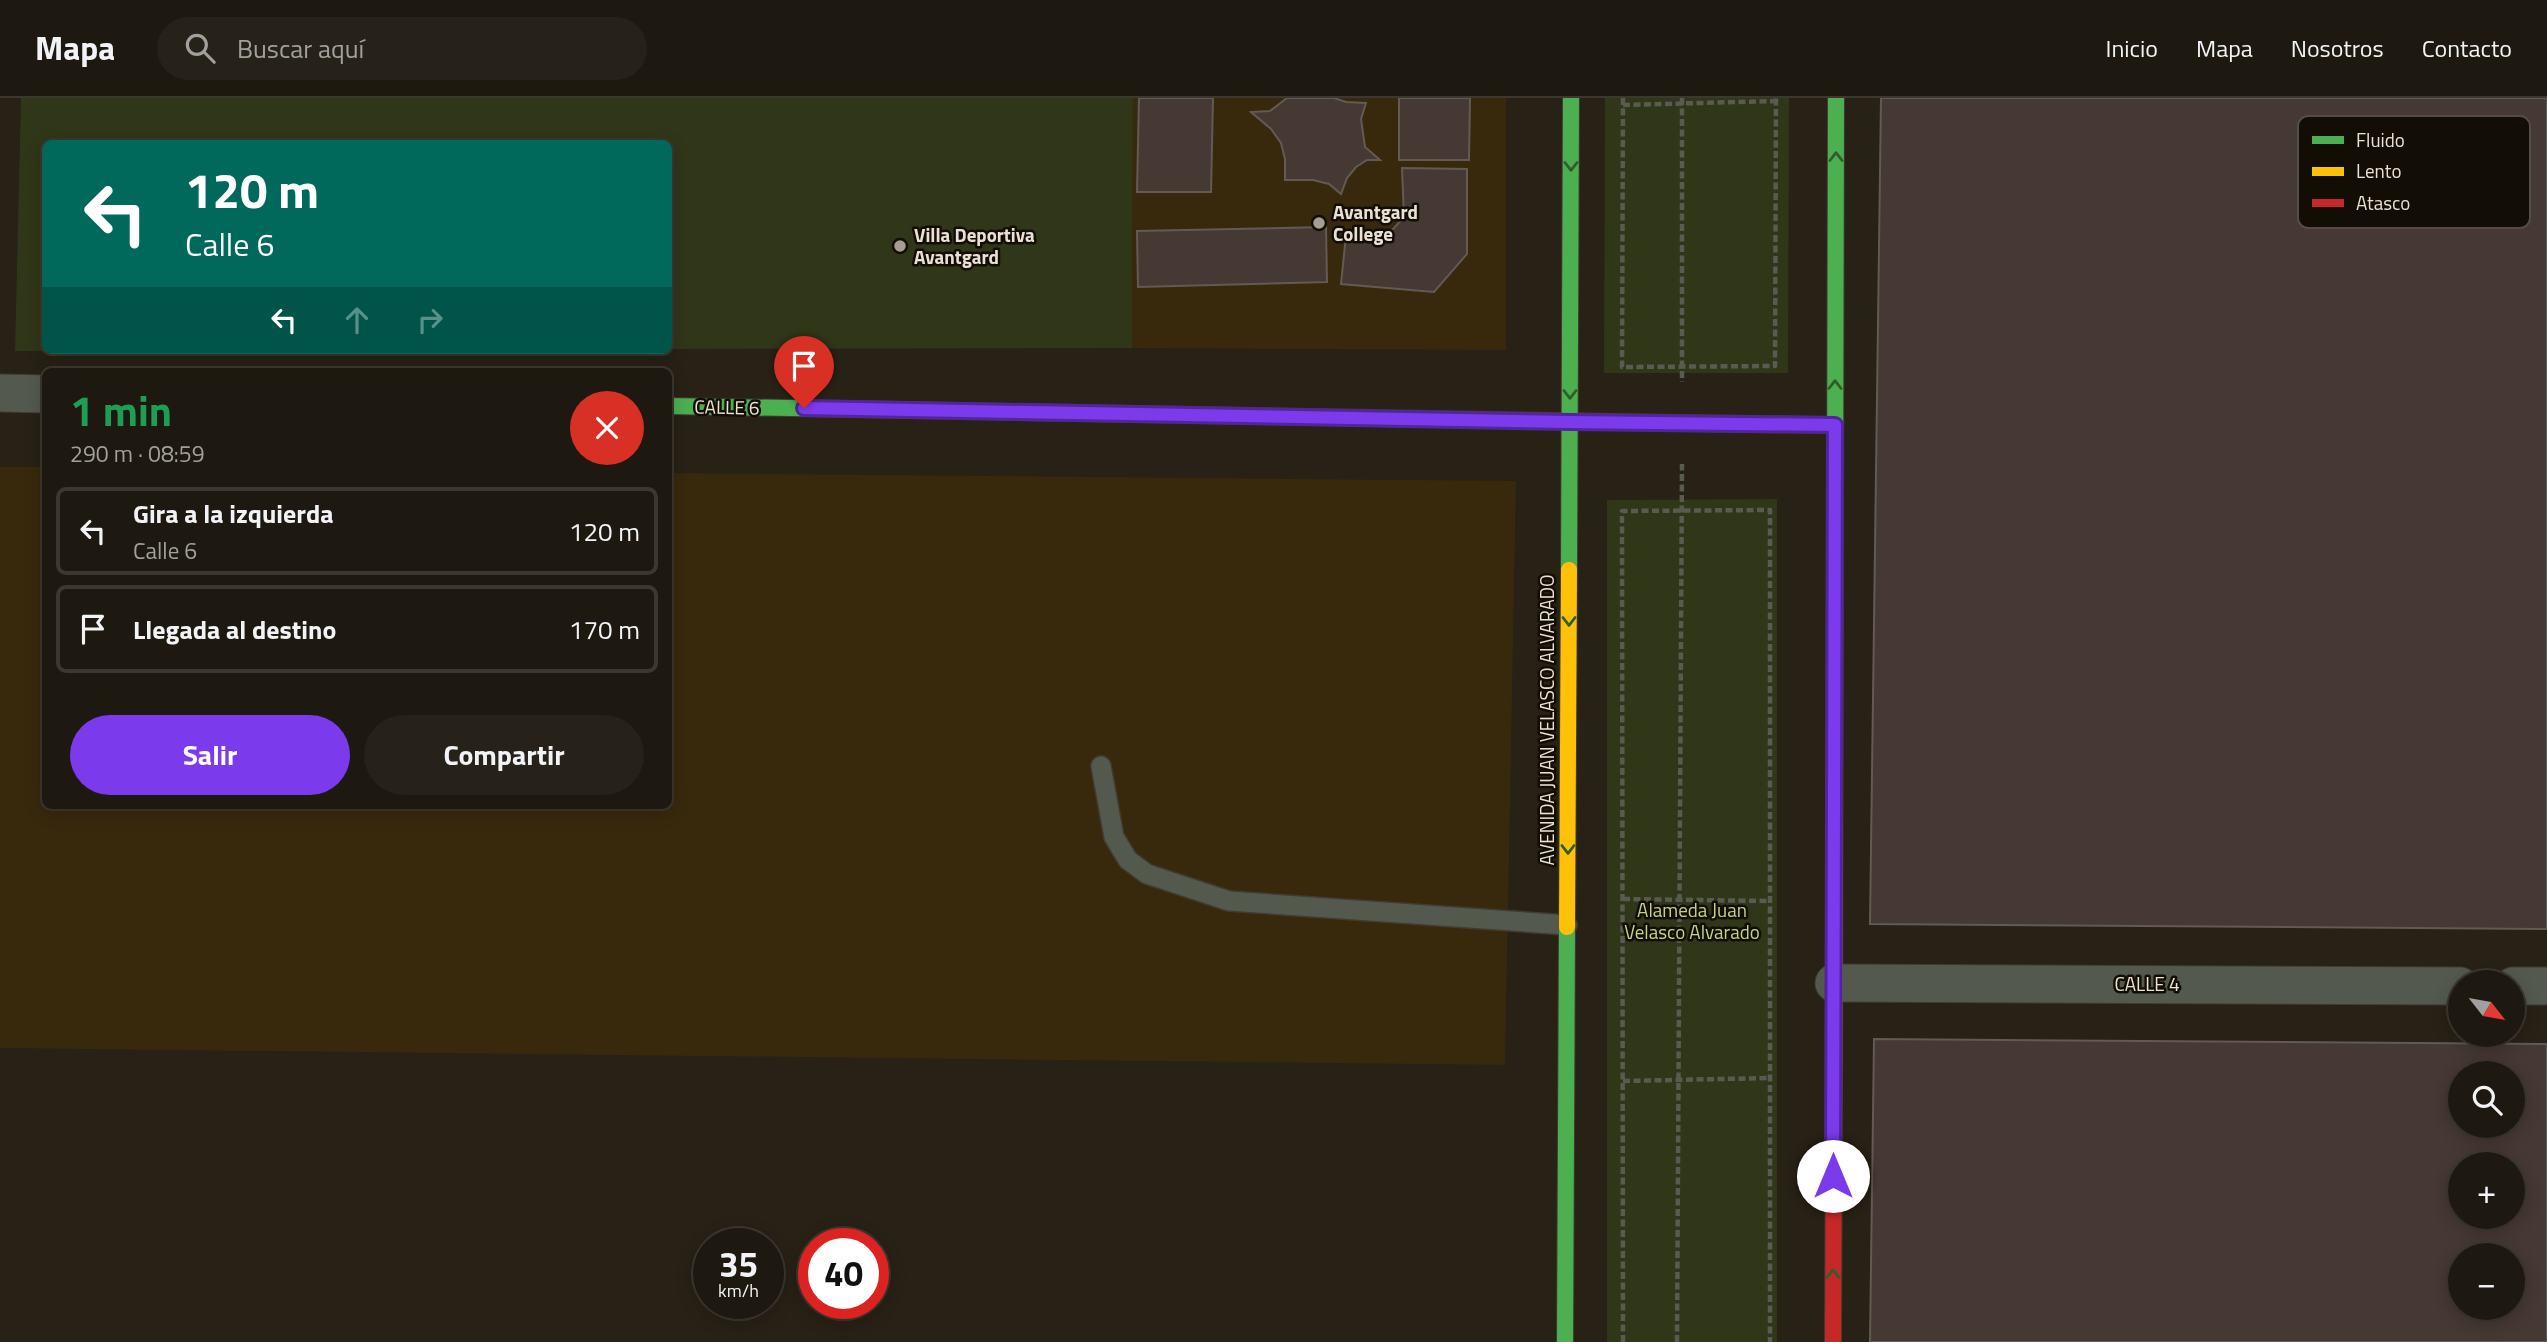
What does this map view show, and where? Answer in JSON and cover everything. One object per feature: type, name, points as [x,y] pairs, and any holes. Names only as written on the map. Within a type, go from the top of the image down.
[{"type":"street","name":"AVENIDA JUAN VELASCO ALVARADO","points":[[1565,1342],[1571,98]]},
{"type":"street","points":[[1833,1342],[1836,98]]},
{"type":"street","points":[[0,393],[42,394]]},
{"type":"street","name":"CALLE 6","points":[[672,406],[1835,425]]},
{"type":"street","name":"CALLE 4","points":[[1834,983],[2448,986]]},
{"type":"street","points":[[2525,986],[2547,986]]},
{"type":"lane","points":[[1101,766],[1114,836],[1128,860],[1147,874],[1229,901],[1567,925]]},
{"type":"path","points":[[1776,100],[1775,366],[1622,367],[1623,101],[1776,100]]},
{"type":"path","points":[[1682,101],[1682,366]]},
{"type":"path","points":[[1623,1342],[1622,511],[1770,510],[1770,1342]]},
{"type":"path","points":[[1677,1342],[1682,511]]},
{"type":"path","points":[[1623,899],[1769,901]]},
{"type":"path","points":[[1623,1081],[1769,1078]]},
{"type":"shaded area","name":"Avantgard College","points":[[1133,98],[1506,98],[1506,350],[1132,348]]},
{"type":"shaded area","points":[[0,467],[42,467],[42,809],[672,809],[672,473],[1516,481],[1505,1065],[0,1048]]},
{"type":"green space","name":"Villa Deportiva Avantgard","points":[[21,98],[1133,98],[1132,348],[672,349],[672,140],[42,140],[42,351],[15,351]]},
{"type":"green space","points":[[1605,98],[1789,98],[1788,373],[1604,373]]},
{"type":"green space","name":"Alameda Juan Velasco Alvarado","points":[[1777,499],[1777,1342],[1607,1342],[1607,500]]},
{"type":"building","points":[[1139,98],[1213,98],[1211,192],[1137,192]]},
{"type":"building","points":[[1287,98],[1334,98],[1366,103],[1361,119],[1365,147],[1380,160],[1367,160],[1356,167],[1347,178],[1341,194],[1329,184],[1313,180],[1285,180],[1285,159],[1281,143],[1271,129],[1251,112],[1270,111]]},
{"type":"building","points":[[1399,98],[1470,98],[1469,160],[1399,160]]},
{"type":"building","points":[[1881,98],[2547,98],[2547,929],[1870,924]]},
{"type":"building","points":[[1402,168],[1467,169],[1467,254],[1434,292],[1341,284],[1346,235],[1386,237],[1404,217]]},
{"type":"building","points":[[1326,227],[1327,282],[1138,287],[1137,231]]},
{"type":"building","points":[[1874,1039],[2448,1043],[2448,1047],[2525,1047],[2525,1044],[2547,1044],[2547,1342],[1870,1342]]},
{"type":"traffic: fast","points":[[1569,570],[1571,98]]},
{"type":"traffic: fast","points":[[1835,507],[1836,98]]},
{"type":"traffic: fast","points":[[672,406],[1257,416]]},
{"type":"traffic: fast","points":[[1678,423],[1835,425]]},
{"type":"traffic: fast","points":[[1565,1342],[1567,927]]},
{"type":"traffic: slow","points":[[1834,1111],[1835,507]]},
{"type":"traffic: slow","points":[[1567,927],[1569,570]]},
{"type":"traffic: jam","points":[[1257,416],[1678,423]]},
{"type":"traffic: jam","points":[[1833,1342],[1834,1111]]},
{"type":"place","name":"Avantgard College","points":[[1319,223]]},
{"type":"place","name":"Villa Deportiva Avantgard","points":[[900,246]]},
{"type":"route","points":[[804,408],[1835,425],[1833,1176]]}]
